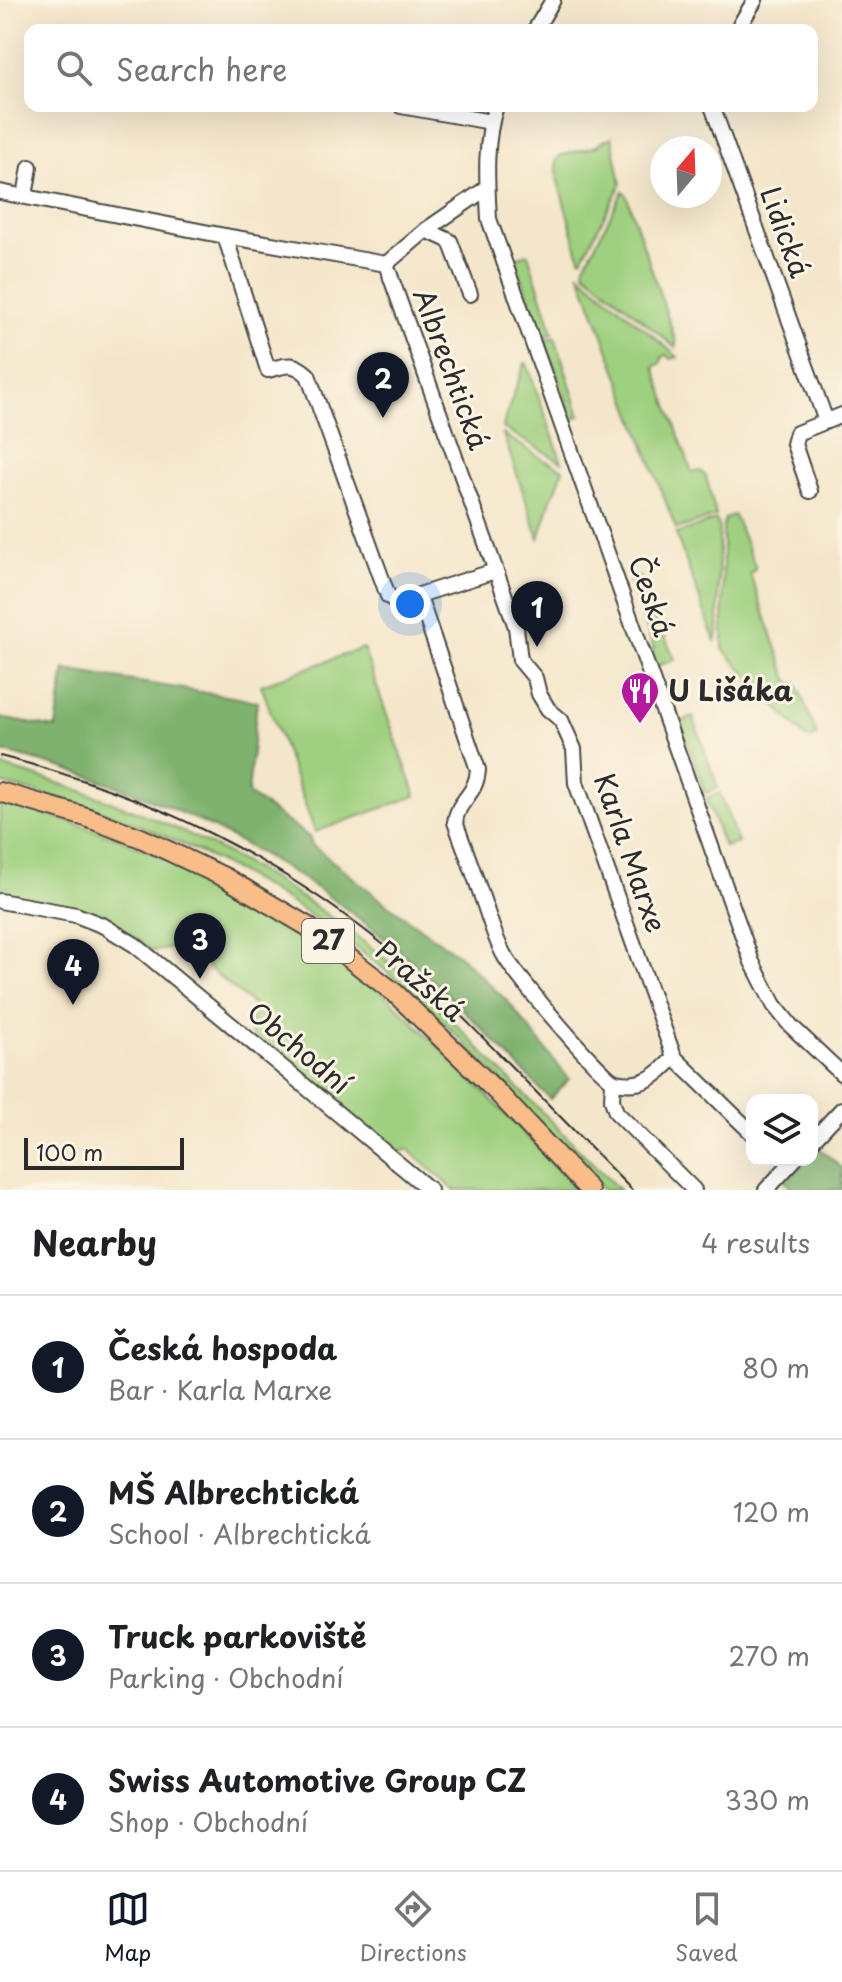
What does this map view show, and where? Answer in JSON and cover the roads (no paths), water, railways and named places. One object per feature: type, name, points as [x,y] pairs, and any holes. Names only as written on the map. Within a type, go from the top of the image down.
[{"type":"main road","name":"Pražská","points":[[0,792],[86,817],[141,838],[226,878],[307,926],[406,1003],[498,1093],[589,1190]]},
{"type":"street","points":[[539,24],[553,0]]},
{"type":"street","points":[[741,24],[755,0]]},
{"type":"street","points":[[435,112],[491,122]]},
{"type":"street","name":"Česká","points":[[494,112],[487,155],[489,219],[752,962],[774,1005],[791,1026],[842,1074]]},
{"type":"street","name":"Lidická","points":[[714,112],[826,421]]},
{"type":"street","points":[[25,196],[30,167]]},
{"type":"street","points":[[386,264],[426,230],[487,188]]},
{"type":"street","name":"Albrechtická","points":[[0,192],[386,264],[495,571]]},
{"type":"street","points":[[426,230],[450,241],[470,294]]},
{"type":"street","points":[[225,236],[270,374],[285,365],[298,366],[308,375],[388,596],[397,602],[495,571]]},
{"type":"street","points":[[810,491],[794,444],[797,433],[842,415]]},
{"type":"street","name":"Karla Marxe","points":[[495,571],[516,627],[520,660],[535,678],[539,694],[548,709],[561,720],[574,749],[576,783],[674,1057],[746,1127]]},
{"type":"street","points":[[419,596],[478,770],[475,787],[460,804],[455,822],[504,956],[577,1045],[613,1082],[646,1082],[674,1057]]},
{"type":"street","name":"Obchodní","points":[[0,901],[76,915],[104,926],[135,945],[430,1190]]},
{"type":"street","points":[[613,1082],[612,1100],[616,1112],[694,1190]]},
{"type":"street","points":[[818,1135],[842,1109]]},
{"type":"street","points":[[766,1190],[784,1166]]},
{"type":"tram line","points":[[0,756],[56,772],[162,811],[212,834],[309,890],[356,923],[427,982],[632,1190]]},
{"type":"place","name":"MŠ Albrechtická","points":[[383,418]]},
{"type":"place","name":"Česká hospoda","points":[[537,647]]},
{"type":"place","name":"U Lišáka","points":[[640,725]]},
{"type":"place","name":"Truck parkoviště","points":[[200,979]]},
{"type":"place","name":"Swiss Automotive Group CZ","points":[[73,1005]]}]
